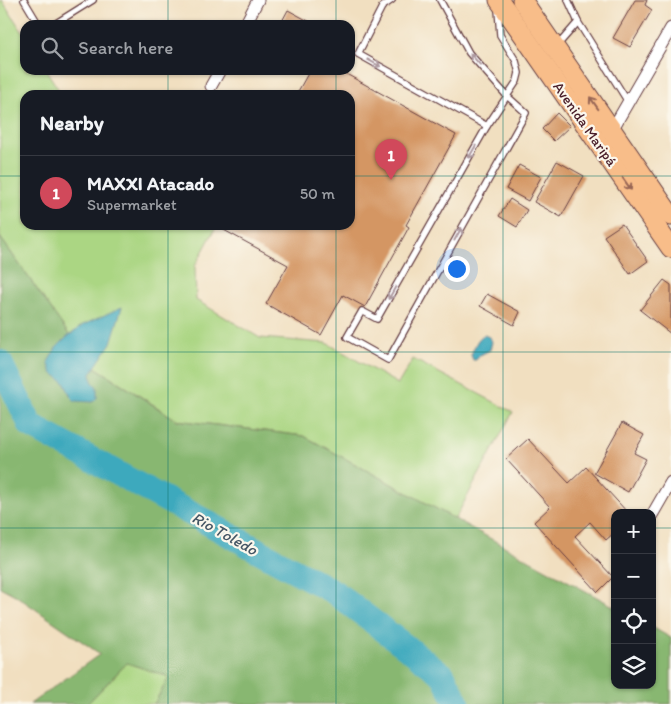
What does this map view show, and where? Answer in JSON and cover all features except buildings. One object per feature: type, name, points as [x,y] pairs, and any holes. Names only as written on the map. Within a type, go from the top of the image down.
[{"type":"main road","name":"Avenida Maripá","points":[[498,0],[671,248]]},
{"type":"main road","name":"Avenida Maripá","points":[[522,0],[671,216]]},
{"type":"street","points":[[247,20],[258,0]]},
{"type":"street","points":[[596,139],[612,130],[671,28]]},
{"type":"street","points":[[211,86],[217,75]]},
{"type":"street","points":[[655,509],[671,482]]},
{"type":"lane","points":[[24,0],[36,20]]},
{"type":"lane","points":[[77,0],[81,8]]},
{"type":"lane","points":[[61,20],[93,0]]},
{"type":"lane","points":[[392,0],[382,7],[358,54],[488,126]]},
{"type":"lane","points":[[440,0],[469,53],[507,96],[526,113],[388,360],[347,337],[362,310],[377,319],[488,126],[507,96],[517,81],[519,73],[516,61],[500,35],[498,0]]},
{"type":"lane","points":[[568,0],[578,22],[628,102]]},
{"type":"lane","points":[[538,56],[555,48],[578,22]]},
{"type":"green space","points":[[0,0],[2,0],[20,28],[20,75],[49,75],[59,90],[20,90],[20,230],[214,230],[195,266],[196,300],[260,338],[327,343],[398,384],[413,359],[513,412],[455,519],[304,436],[177,420],[89,363],[0,237]]},
{"type":"green space","points":[[0,237],[89,363],[176,420],[304,436],[611,605],[611,689],[656,689],[656,629],[671,638],[671,704],[154,704],[169,677],[127,663],[87,704],[30,704],[100,654],[15,595],[0,587]]},
{"type":"green space","points":[[127,663],[169,677],[154,704],[87,704]]},
{"type":"water","points":[[122,307],[111,343],[91,373],[92,381],[97,387],[97,398],[93,402],[75,401],[64,382],[52,373],[48,362],[56,348],[83,325]]},
{"type":"water","points":[[484,335],[490,337],[492,342],[490,350],[480,355],[476,360],[473,360],[471,355],[479,338]]},
{"type":"waterway","name":"Rio Toledo","points":[[0,362],[31,426],[334,592],[443,675],[458,704]]},
{"type":"place","name":"MAXXI Atacado","points":[[391,180]]}]
